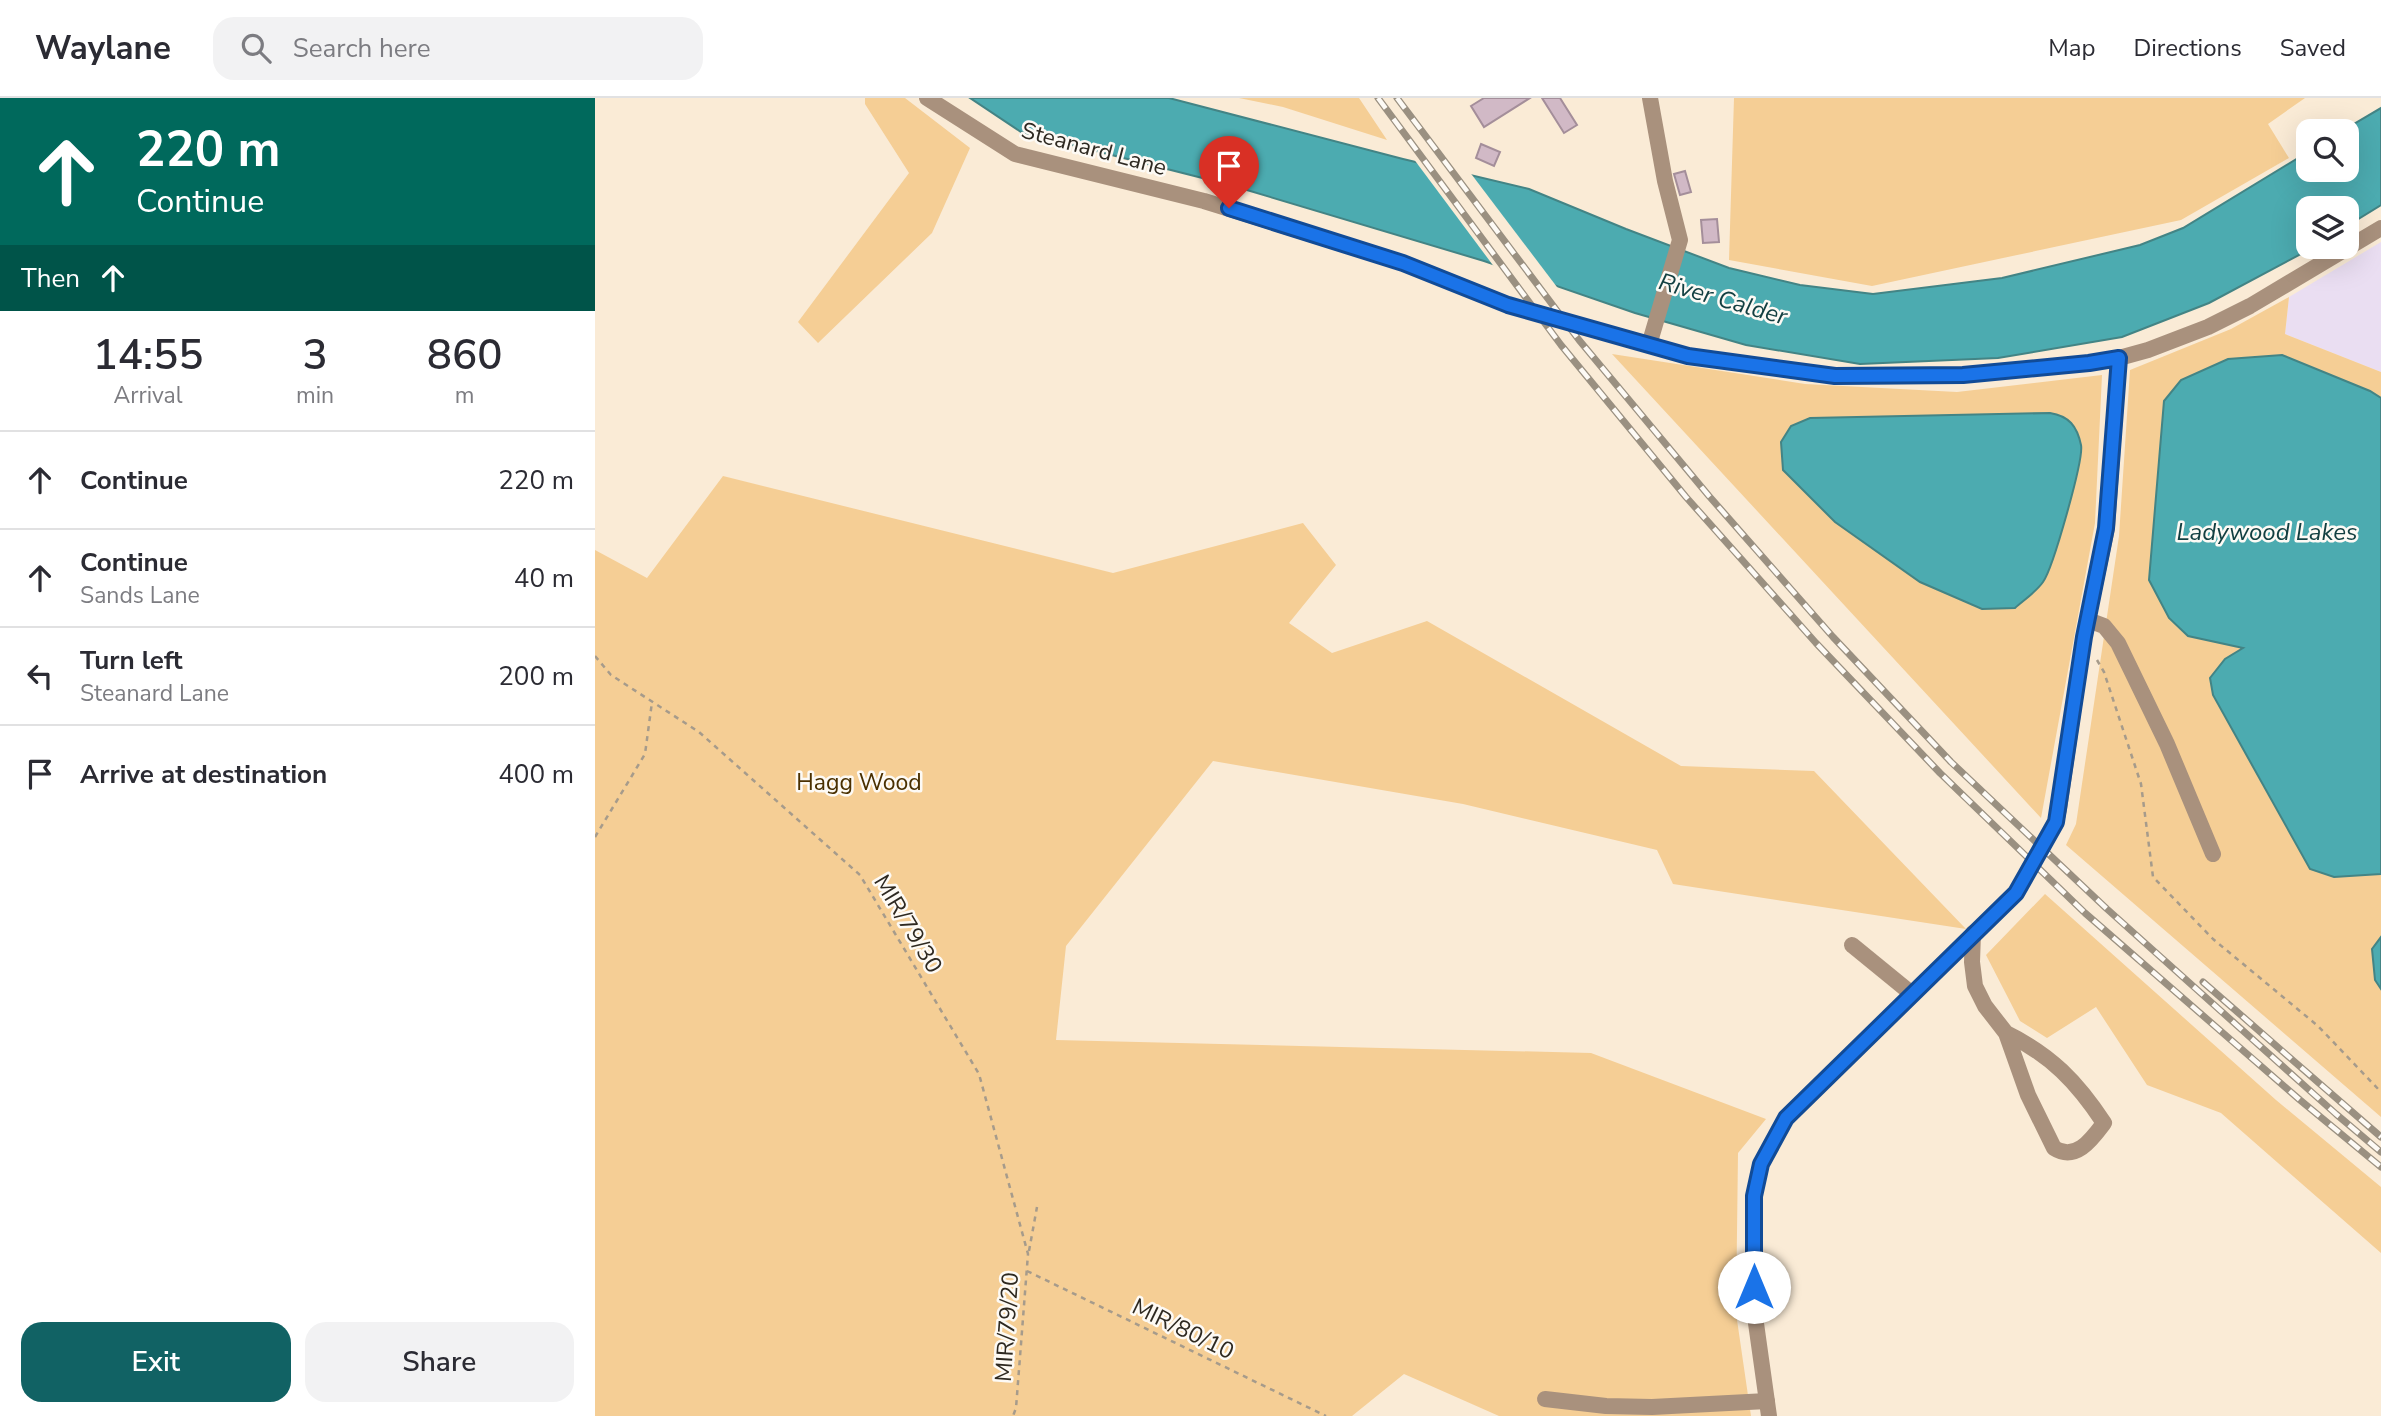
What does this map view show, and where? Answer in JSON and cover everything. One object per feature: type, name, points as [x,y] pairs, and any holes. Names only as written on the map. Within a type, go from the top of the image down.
[{"type":"street","name":"Steanard Lane","points":[[927,98],[1015,155],[1204,201],[1403,263],[1508,305],[1650,339],[1688,356],[1835,376],[1963,375],[2119,358],[2208,327],[2250,306],[2381,228]]},
{"type":"street","points":[[1650,98],[1665,181],[1680,240],[1650,339]]},
{"type":"street","points":[[1545,1399],[1606,1406],[1768,1409],[1754,1309],[1754,1196],[1761,1164],[1786,1118],[2016,893],[2056,822],[2088,620],[2106,528],[2119,358]]},
{"type":"street","points":[[2088,620],[2104,626],[2118,643],[2167,744],[2213,853]]},
{"type":"street","points":[[1973,933],[1975,986],[1985,1006],[2006,1034],[2028,1095],[2054,1148],[2061,1152],[2075,1153],[2092,1139],[2103,1123],[2069,1076],[2045,1055],[2006,1034]]},
{"type":"street","points":[[1852,945],[1912,994]]},
{"type":"path","name":"MIR/79/30","points":[[595,656],[611,675],[699,732],[860,875],[979,1074],[1024,1241]]},
{"type":"path","points":[[2097,660],[2141,784],[2153,877],[2213,939],[2318,1026],[2381,1091]]},
{"type":"path","points":[[595,836],[645,754],[652,702]]},
{"type":"path","points":[[1028,1254],[1037,1207]]},
{"type":"path","name":"MIR/79/20","points":[[1013,1416],[1016,1408],[1027,1271],[1028,1254],[1024,1241]]},
{"type":"path","name":"MIR/80/10","points":[[1027,1271],[1326,1416]]},
{"type":"shaded area","points":[[2381,242],[2381,372],[2285,334],[2289,297],[2353,259],[2359,259],[2359,255]]},
{"type":"green space","points":[[865,98],[905,98],[970,148],[932,233],[818,343],[798,322],[909,173],[865,104]]},
{"type":"green space","points":[[1239,98],[1359,98],[1387,140],[1283,107]]},
{"type":"green space","points":[[1734,98],[2305,98],[2268,124],[2289,158],[2181,220],[1872,286],[1729,260]]},
{"type":"green space","points":[[2289,297],[2285,334],[2381,372],[2381,398],[2370,391],[2244,648],[2334,877],[2381,874],[2381,937],[2372,949],[2375,980],[2381,989],[2381,1117],[2066,845],[2076,824],[2119,536],[2130,370],[2231,329]]},
{"type":"green space","points":[[1612,354],[1805,384],[1957,392],[2102,375],[2095,523],[2041,818]]},
{"type":"green space","name":"Hagg Wood","points":[[723,476],[1113,573],[1303,523],[1336,565],[1289,623],[1332,653],[1427,621],[1681,766],[1814,771],[1966,929],[1673,884],[1657,850],[1463,804],[1213,761],[1066,946],[1056,1040],[1591,1053],[1766,1119],[1738,1153],[1736,1313],[1751,1416],[1499,1416],[1404,1374],[1352,1416],[595,1416],[595,550],[647,578]]},
{"type":"green space","points":[[2045,894],[2276,1100],[2381,1187],[2381,1253],[2221,1113],[2147,1085],[2096,1007],[2047,1038],[2020,1021],[1986,955]]},
{"type":"water","name":"River Calder","points":[[970,98],[1169,98],[1529,189],[1729,268],[1800,285],[1873,294],[2002,278],[2140,245],[2183,228],[2296,159],[2296,182],[2359,182],[2359,121],[2381,108],[2381,205],[2359,219],[2359,196],[2296,196],[2296,257],[2209,303],[2122,337],[1998,358],[1860,364],[1746,345],[1635,313],[1484,261],[1230,185],[1021,132]]},
{"type":"water","name":"Ladywood Lakes","points":[[2282,355],[2381,398],[2381,874],[2334,877],[2310,869],[2213,695],[2210,678],[2225,659],[2243,648],[2188,636],[2169,618],[2149,580],[2164,401],[2181,380],[2228,359]]},
{"type":"water","points":[[2050,413],[2067,419],[2074,427],[2081,445],[2081,454],[2067,513],[2048,573],[2037,589],[2015,608],[1982,609],[1920,582],[1835,522],[1783,470],[1781,442],[1791,426],[1810,418]]},
{"type":"water","points":[[2381,937],[2381,989],[2375,980],[2372,949]]},
{"type":"pier","points":[[1413,158],[1469,171],[1560,291],[1495,268]]},
{"type":"building","points":[[1484,98],[1530,98],[1484,127],[1471,106]]},
{"type":"building","points":[[1542,98],[1560,98],[1577,125],[1564,133]]},
{"type":"building","points":[[1481,144],[1500,152],[1494,166],[1476,158]]},
{"type":"building","points":[[1685,171],[1691,192],[1680,195],[1674,174]]},
{"type":"building","points":[[1717,219],[1719,242],[1703,243],[1701,220]]},
{"type":"railway","points":[[1378,98],[1561,345],[1686,497],[1816,643],[1940,773],[2085,913],[2381,1167]]},
{"type":"railway","points":[[1397,98],[1579,340],[1709,496],[1833,637],[1951,762],[2107,909],[2381,1152]]},
{"type":"railway","points":[[2203,982],[2381,1137]]},
{"type":"route","points":[[1229,208],[1403,263],[1508,305],[1688,356],[1835,376],[1963,375],[2119,358],[2106,528],[2084,637],[2056,822],[2016,893],[1786,1118],[1761,1164],[1754,1196],[1754,1287]]}]
